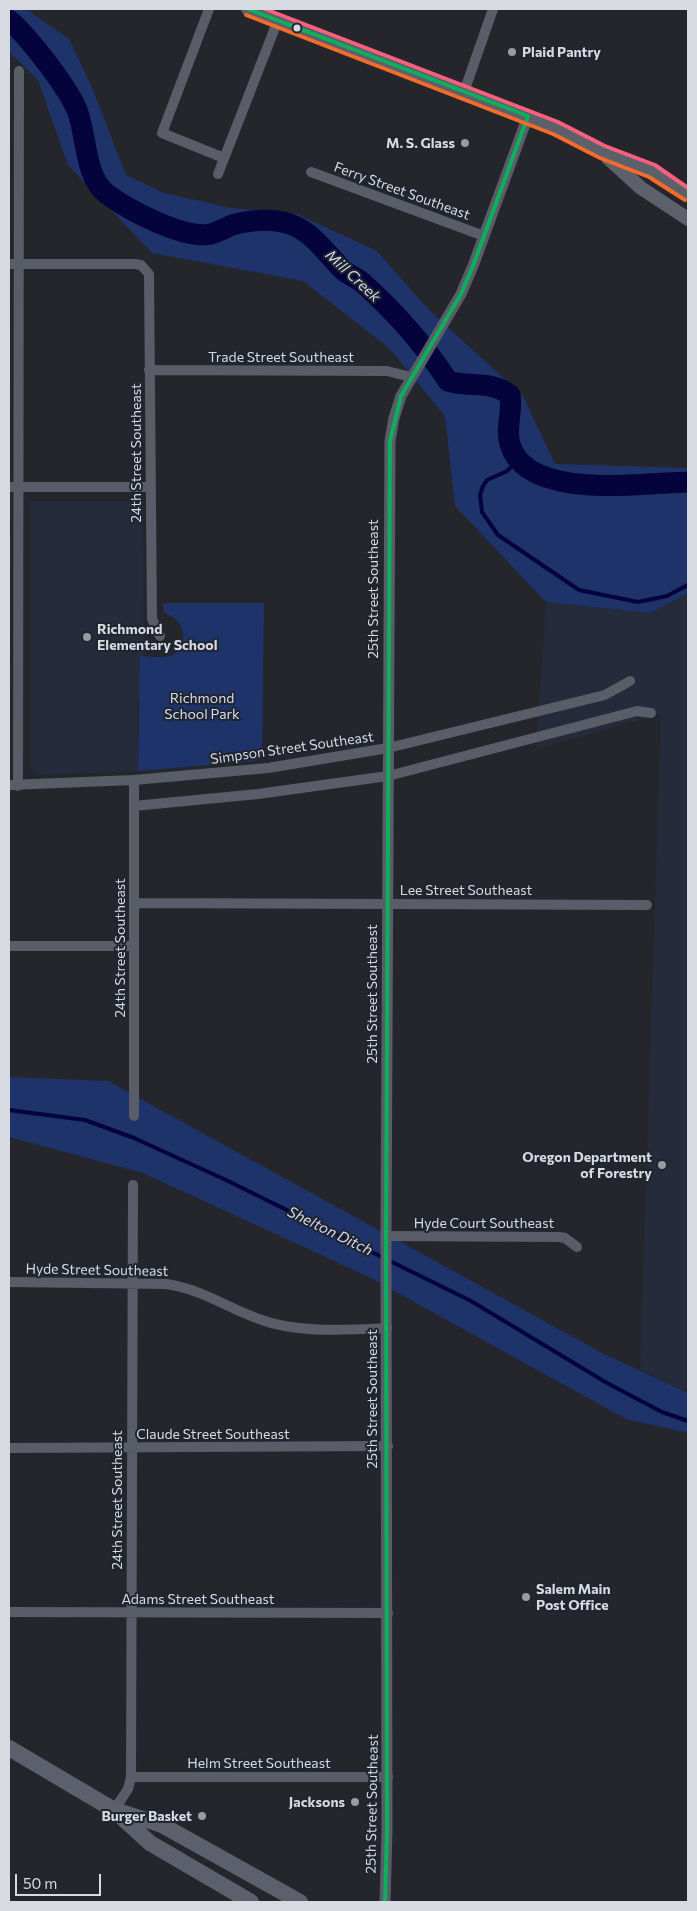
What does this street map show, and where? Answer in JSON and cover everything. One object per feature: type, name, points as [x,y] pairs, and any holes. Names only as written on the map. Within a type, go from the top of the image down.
[{"type":"highway","points":[[9,1748],[114,1810],[150,1843],[251,1902]]},
{"type":"highway","points":[[114,1810],[162,1825],[300,1902]]},
{"type":"main road","points":[[248,9],[528,116],[579,139],[602,152],[652,171],[688,195]]},
{"type":"main road","points":[[602,152],[641,188],[688,219]]},
{"type":"street","points":[[209,9],[162,133],[224,158]]},
{"type":"street","points":[[464,92],[493,9]]},
{"type":"street","points":[[218,174],[278,20]]},
{"type":"street","points":[[13,785],[20,487],[19,71]]},
{"type":"street","name":"25th Street Southeast","points":[[385,1902],[388,1777],[386,1236],[390,442],[401,396],[461,294],[528,116]]},
{"type":"street","name":"Ferry Street Southeast","points":[[311,172],[484,236]]},
{"type":"street","points":[[9,264],[20,264]]},
{"type":"street","name":"24th Street Southeast","points":[[20,264],[135,264],[146,269],[150,282],[149,370],[152,619],[160,636]]},
{"type":"street","name":"Trade Street Southeast","points":[[149,370],[387,372],[411,377]]},
{"type":"street","points":[[9,486],[150,487]]},
{"type":"street","name":"Simpson Street Southeast","points":[[13,785],[134,780],[268,768],[388,748],[605,695],[630,681]]},
{"type":"street","points":[[134,806],[258,794],[388,776],[637,711],[651,713]]},
{"type":"street","name":"24th Street Southeast","points":[[134,780],[134,1116]]},
{"type":"street","name":"Lee Street Southeast","points":[[134,903],[647,904]]},
{"type":"street","points":[[9,946],[134,946]]},
{"type":"street","name":"24th Street Southeast","points":[[114,1810],[128,1788],[131,1777],[131,1282],[133,1185]]},
{"type":"street","name":"Hyde Court Southeast","points":[[386,1236],[560,1237],[565,1238],[577,1248]]},
{"type":"street","name":"Hyde Street Southeast","points":[[9,1282],[131,1282],[182,1286],[274,1324],[305,1328],[387,1328]]},
{"type":"street","name":"Claude Street Southeast","points":[[9,1448],[388,1446]]},
{"type":"street","name":"Adams Street Southeast","points":[[9,1612],[388,1613]]},
{"type":"street","name":"Helm Street Southeast","points":[[131,1777],[388,1777]]},
{"type":"shaded area","name":"Richmond Elementary School","points":[[31,501],[143,501],[144,656],[140,657],[140,701],[137,701],[138,771],[40,775],[31,770]]},
{"type":"shaded area","points":[[688,593],[688,1393],[640,1369],[661,714],[536,749],[546,602],[650,613]]},
{"type":"green space","points":[[9,9],[26,9],[69,39],[93,90],[126,175],[164,193],[231,208],[297,214],[377,251],[429,310],[523,396],[555,464],[688,468],[688,593],[650,613],[546,602],[455,506],[445,416],[389,348],[303,281],[152,253],[68,165],[38,80],[9,52]]},
{"type":"green space","name":"Richmond School Park","points":[[163,603],[264,603],[262,753],[256,761],[138,771],[140,656],[160,657],[172,655],[178,651],[183,639],[181,627],[171,616],[164,613]]},
{"type":"green space","points":[[9,1077],[108,1081],[604,1354],[688,1393],[688,1433],[626,1419],[369,1277],[143,1173],[9,1137]]},
{"type":"waterway","name":"Mill Creek","points":[[9,20],[26,37],[65,88],[77,110],[94,177],[100,187],[116,201],[157,222],[187,233],[200,235],[211,234],[232,225],[266,220],[288,223],[298,227],[314,239],[342,269],[362,282],[387,306],[419,342],[448,381],[496,387],[510,395],[511,407],[508,432],[510,444],[520,462],[538,474],[561,481],[588,485],[688,482]]},
{"type":"waterway","points":[[517,458],[507,471],[487,480],[480,495],[482,512],[498,535],[579,590],[638,602],[667,596],[688,585]]},
{"type":"waterway","name":"Shelton Ditch","points":[[9,1110],[85,1120],[134,1138],[226,1180],[471,1301],[607,1383],[662,1412],[688,1421]]},
{"type":"transit line","points":[[248,9],[528,116],[473,266],[461,294],[401,396],[390,441],[386,1236],[387,1829],[385,1902]]},
{"type":"transit line","points":[[265,9],[558,122],[605,146],[655,165],[688,188]]},
{"type":"transit line","points":[[246,15],[553,134],[600,158],[649,177],[685,200]]},
{"type":"place","name":"Plaid Pantry","points":[[512,52]]},
{"type":"place","name":"M. S. Glass","points":[[465,143]]},
{"type":"place","name":"Richmond Elementary School","points":[[87,637]]},
{"type":"place","name":"Oregon Department of Forestry","points":[[662,1165]]},
{"type":"place","name":"Salem Main Post Office","points":[[526,1597]]},
{"type":"place","name":"Jacksons","points":[[355,1802]]},
{"type":"place","name":"Burger Basket","points":[[202,1816]]}]
